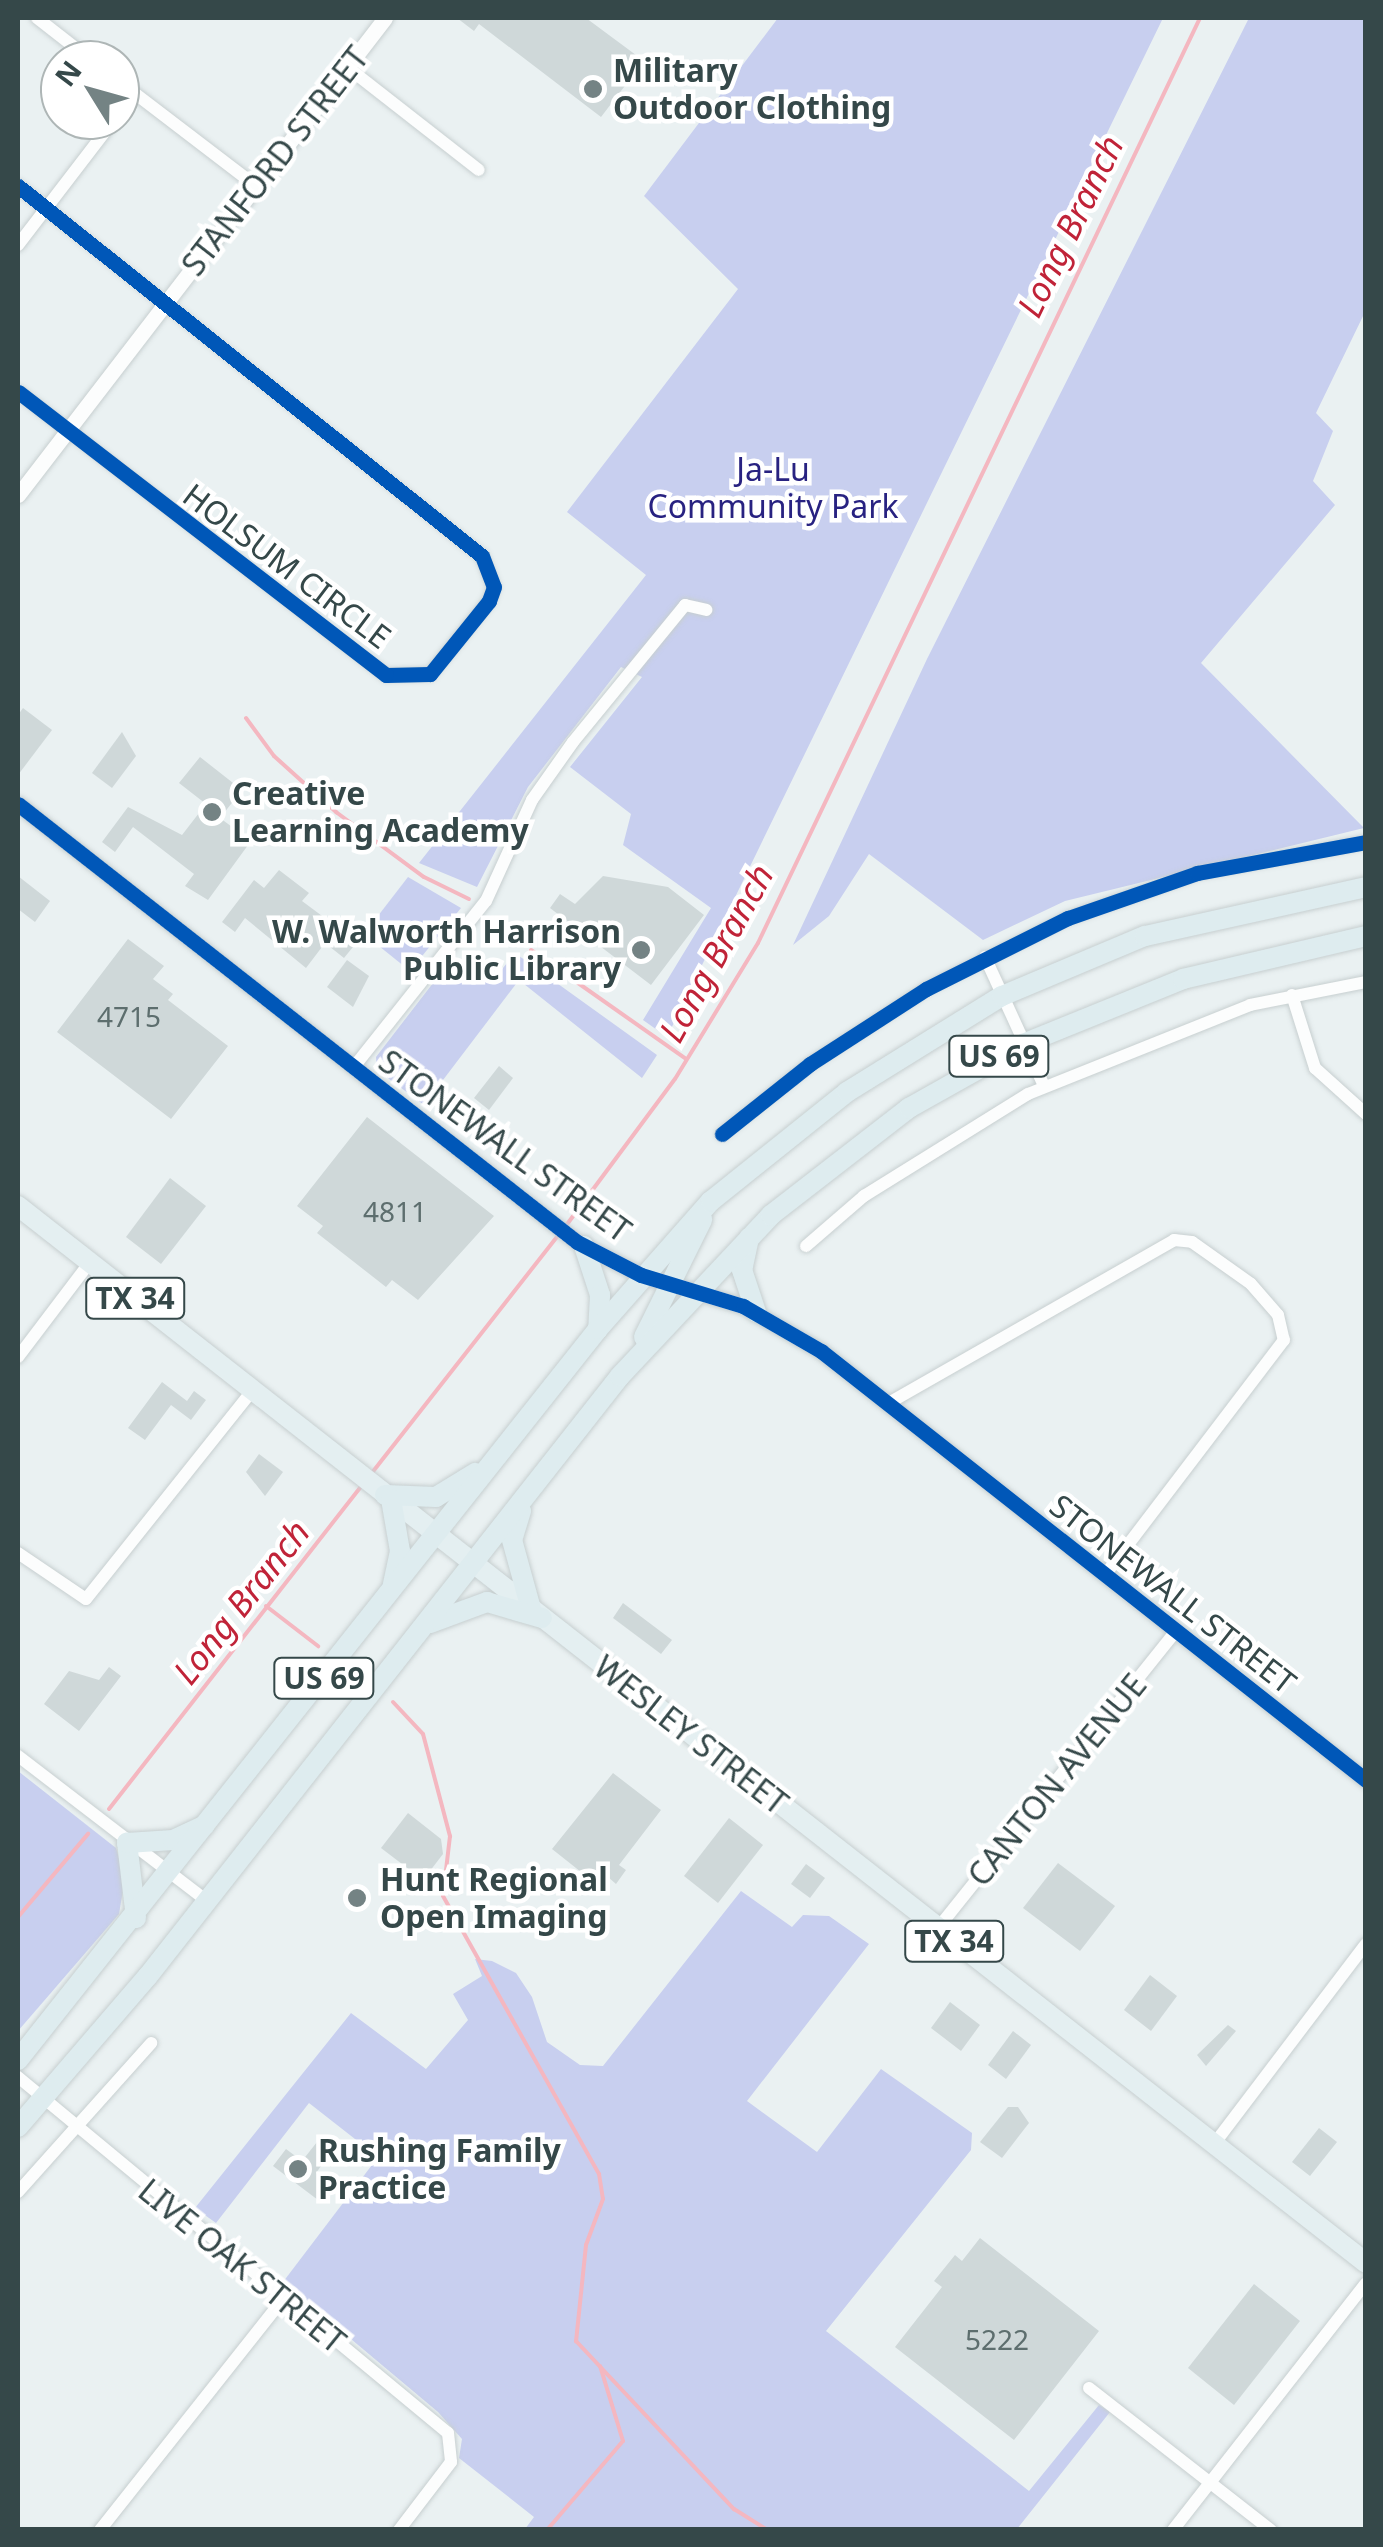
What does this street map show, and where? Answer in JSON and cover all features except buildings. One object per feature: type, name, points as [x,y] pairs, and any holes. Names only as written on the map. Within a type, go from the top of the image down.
[{"type":"highway","name":"US 69","points":[[18,2060],[136,1918],[598,1329],[642,1275],[712,1201],[846,1092],[1002,996],[1146,936],[1366,887]]},
{"type":"highway","name":"US 69","points":[[18,2126],[207,1901],[635,1358],[694,1290],[750,1236],[909,1108],[1023,1044],[1183,979],[1366,936]]},
{"type":"highway","points":[[635,1358],[712,1201]]},
{"type":"highway","points":[[750,1236],[742,1270],[756,1312]]},
{"type":"highway","points":[[581,1244],[600,1295],[598,1329]]},
{"type":"highway","points":[[390,1594],[400,1551],[386,1495],[436,1497],[497,1457]]},
{"type":"highway","points":[[528,1493],[512,1540],[536,1614]]},
{"type":"highway","points":[[424,1626],[487,1602],[536,1614]]},
{"type":"highway","points":[[136,1918],[119,1836],[173,1840],[212,1822]]},
{"type":"main road","name":"WESLEY STREET","points":[[18,1206],[1366,2263]]},
{"type":"street","points":[[37,18],[66,40]]},
{"type":"street","name":"STANFORD STREET","points":[[18,495],[385,18]]},
{"type":"street","points":[[347,67],[479,170]]},
{"type":"street","points":[[140,98],[256,186]]},
{"type":"street","points":[[18,245],[99,140]]},
{"type":"street","name":"HOLSUM CIRCLE","points":[[18,186],[482,556],[494,587],[490,601],[440,666],[404,678],[364,661],[18,392]]},
{"type":"street","points":[[352,1068],[486,901],[532,800],[572,744],[685,605],[706,610]]},
{"type":"street","name":"STONEWALL STREET","points":[[18,804],[581,1244],[642,1275],[756,1312],[888,1404],[1366,1780]]},
{"type":"street","points":[[722,1134],[810,1064],[985,957],[1136,891],[1366,842]]},
{"type":"street","points":[[985,957],[1044,1086]]},
{"type":"street","points":[[806,1246],[864,1196],[1044,1086],[1161,1037],[1292,995],[1366,982]]},
{"type":"street","points":[[1292,995],[1315,1068],[1366,1114]]},
{"type":"street","points":[[888,1404],[1174,1240],[1192,1242],[1250,1284],[1278,1315],[1284,1340],[1105,1575]]},
{"type":"street","points":[[18,1357],[90,1262]]},
{"type":"street","points":[[18,1553],[69,1594],[86,1599],[98,1590],[252,1391]]},
{"type":"street","name":"CANTON AVENUE","points":[[938,1928],[1176,1631]]},
{"type":"street","points":[[18,1756],[207,1901]]},
{"type":"street","points":[[1214,2144],[1366,1944]]},
{"type":"street","points":[[18,2192],[76,2132],[151,2042]]},
{"type":"street","name":"LIVE OAK STREET","points":[[18,2077],[76,2132],[448,2434],[451,2462],[399,2530]]},
{"type":"street","points":[[1173,2530],[1366,2283]]},
{"type":"street","points":[[100,2530],[283,2299]]},
{"type":"street","points":[[1089,2388],[1270,2530]]},
{"type":"green space","name":"Ja-Lu Community Park","points":[[778,18],[1163,18],[667,1037],[643,1020],[711,908],[623,845],[631,814],[570,767],[642,677],[621,667],[528,787],[477,887],[419,863],[646,575],[567,512],[738,289],[644,196]]},
{"type":"green space","points":[[1249,18],[1365,18],[1365,312],[1316,413],[1333,431],[1313,481],[1335,505],[1201,663],[1364,828],[1065,901],[983,940],[869,854],[829,916],[793,945],[927,659]]},
{"type":"green space","points":[[408,877],[461,908],[410,971],[364,934]]},
{"type":"green space","points":[[515,953],[657,1055],[642,1078],[519,980],[424,1105],[377,1070],[376,1057],[450,961],[491,983]]},
{"type":"green space","points":[[18,1771],[116,1848],[125,1878],[119,1914],[18,2031]]},
{"type":"green space","points":[[741,1891],[792,1927],[803,1915],[829,1916],[869,1944],[747,2101],[817,2152],[881,2069],[972,2133],[971,2150],[826,2331],[1029,2491],[1099,2405],[1110,2412],[1017,2529],[525,2529],[534,2517],[459,2458],[462,2439],[438,2412],[283,2282],[378,2157],[309,2103],[216,2223],[195,2208],[351,2013],[426,2069],[468,2020],[453,1994],[482,1976],[475,1959],[492,1961],[516,1973],[532,1997],[547,2042],[580,2065],[603,2066]]},
{"type":"waterway","name":"Long Branch","points":[[565,1227],[675,1079],[758,943],[1200,18]]},
{"type":"waterway","points":[[246,718],[274,756],[336,812],[424,877],[469,899]]},
{"type":"waterway","points":[[531,950],[686,1059]]},
{"type":"waterway","name":"Long Branch","points":[[371,1474],[559,1234]]},
{"type":"waterway","name":"Long Branch","points":[[109,1809],[361,1486]]},
{"type":"waterway","points":[[266,1606],[318,1646]]},
{"type":"waterway","points":[[393,1702],[423,1734],[450,1836],[443,1896],[599,2174],[603,2199],[586,2245],[576,2341],[734,2509],[767,2530]]},
{"type":"waterway","name":"Long Branch","points":[[18,1917],[88,1834]]},
{"type":"waterway","points":[[547,2530],[623,2441],[600,2366]]},
{"type":"cycle path","points":[[18,186],[482,556],[494,587],[489,601],[430,674],[386,675],[18,392]]},
{"type":"cycle path","points":[[18,804],[577,1242],[641,1275],[743,1306],[821,1351],[1366,1780]]},
{"type":"cycle path","points":[[722,1134],[810,1064],[926,989],[1068,918],[1197,873],[1366,842]]},
{"type":"place","name":"Military Outdoor Clothing","points":[[593,89]]},
{"type":"place","name":"Creative Learning Academy","points":[[212,812]]},
{"type":"place","name":"W. Walworth Harrison Public Library","points":[[641,950]]},
{"type":"place","name":"Hunt Regional Open Imaging","points":[[357,1898]]},
{"type":"place","name":"Rushing Family Practice","points":[[298,2169]]}]
